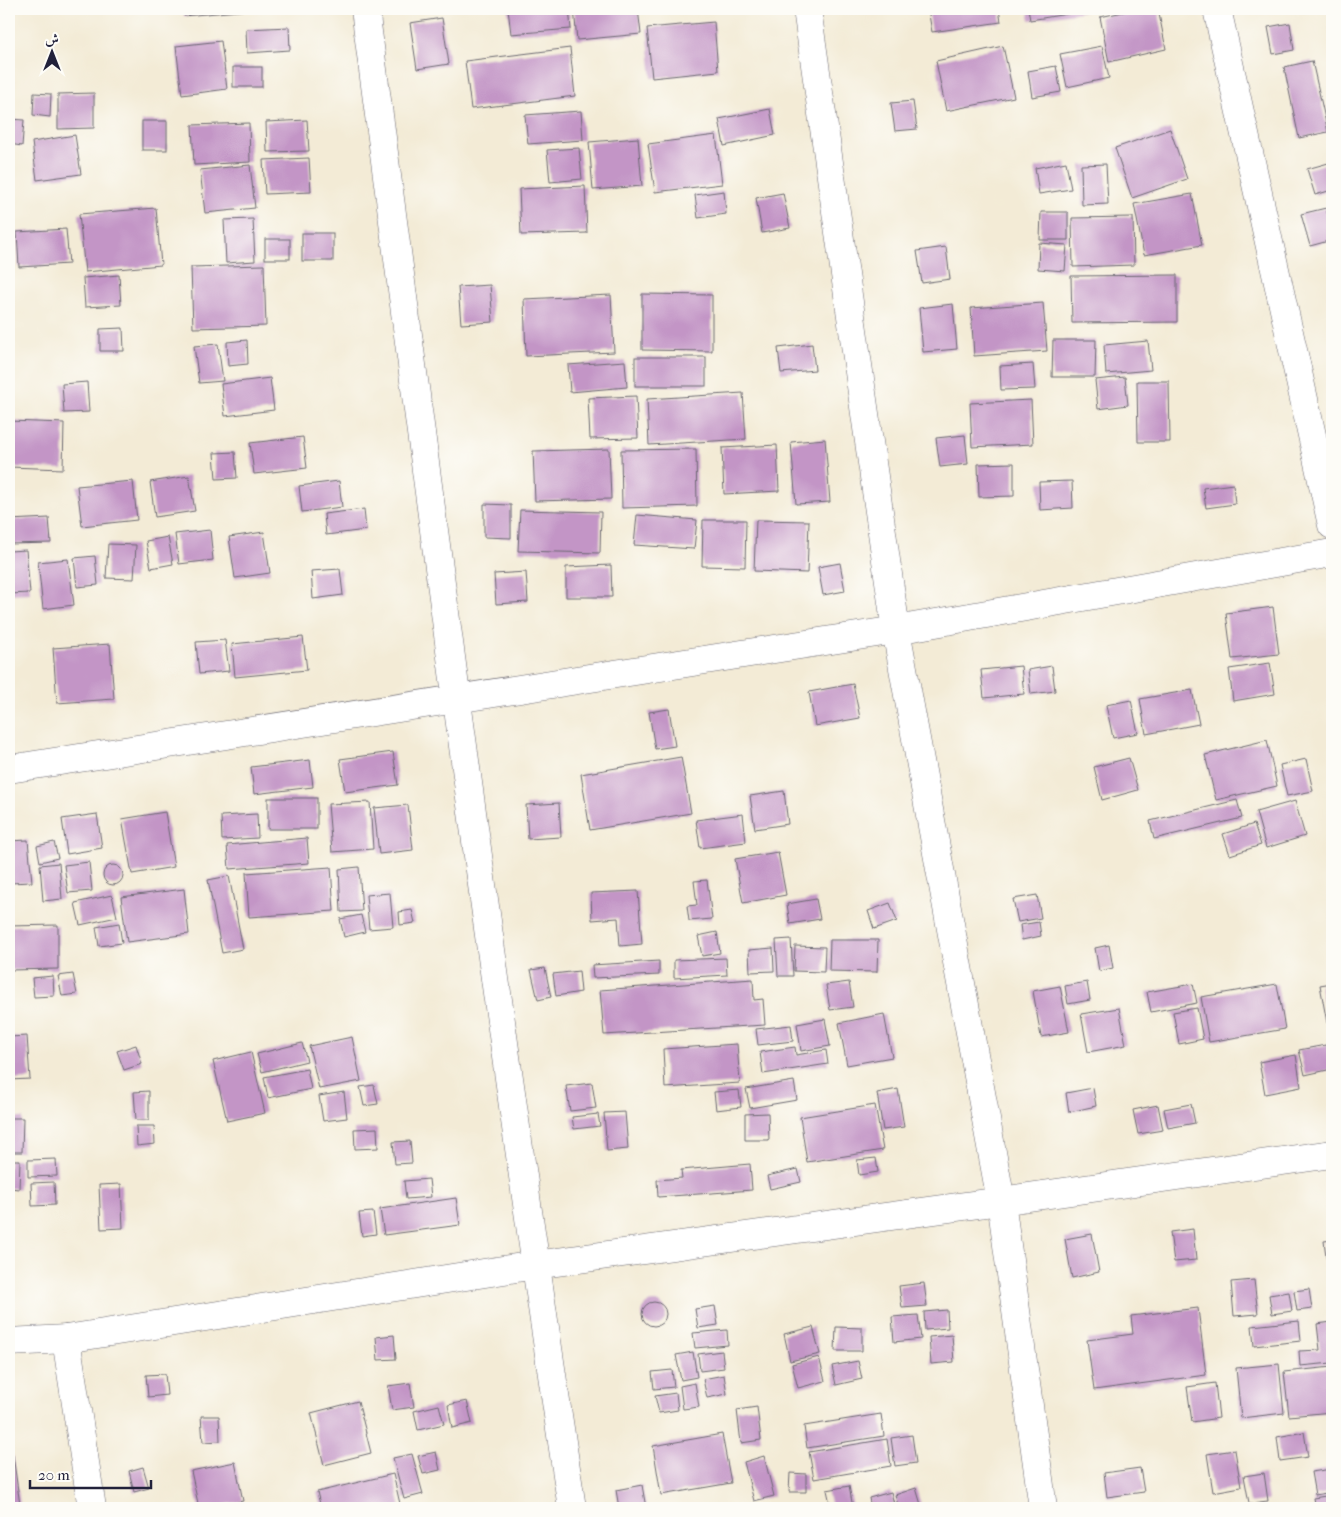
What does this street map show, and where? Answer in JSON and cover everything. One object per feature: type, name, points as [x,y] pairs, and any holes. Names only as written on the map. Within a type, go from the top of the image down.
[{"type":"street","points":[[365,9],[457,700],[535,1265],[572,1508]]},
{"type":"street","points":[[807,9],[896,630],[1001,1201],[1043,1508]]},
{"type":"street","points":[[1218,9],[1332,525]]},
{"type":"street","points":[[9,769],[896,630],[1332,553]]},
{"type":"street","points":[[9,1342],[66,1339],[535,1265],[1332,1154]]},
{"type":"street","points":[[66,1339],[92,1508]]},
{"type":"building","points":[[183,9],[249,9],[249,10],[184,16]]},
{"type":"building","points":[[508,9],[569,9],[571,29],[511,34]]},
{"type":"building","points":[[574,9],[638,9],[641,34],[577,40]]},
{"type":"building","points":[[928,9],[999,9],[1001,22],[932,32]]},
{"type":"building","points":[[1028,9],[1092,9],[1092,10],[1030,20]]},
{"type":"building","points":[[1137,9],[1158,9],[1166,49],[1109,62],[1100,17]]},
{"type":"building","points":[[442,18],[449,64],[417,69],[410,23]]},
{"type":"building","points":[[714,22],[718,71],[652,78],[647,28]]},
{"type":"building","points":[[1290,23],[1294,50],[1273,54],[1268,27]]},
{"type":"building","points":[[289,27],[290,50],[247,53],[246,29]]},
{"type":"building","points":[[221,41],[227,89],[182,95],[176,46]]},
{"type":"building","points":[[1003,46],[1014,97],[946,111],[936,61]]},
{"type":"building","points":[[1102,46],[1109,78],[1067,87],[1060,54]]},
{"type":"building","points":[[570,48],[575,96],[471,109],[465,61]]},
{"type":"building","points":[[1312,61],[1328,132],[1299,138],[1284,67]]},
{"type":"building","points":[[1056,66],[1061,92],[1032,97],[1028,71]]},
{"type":"building","points":[[233,67],[262,67],[262,87],[233,87]]},
{"type":"building","points":[[34,93],[51,94],[50,117],[33,115]]},
{"type":"building","points":[[94,93],[94,128],[58,129],[58,94]]},
{"type":"building","points":[[913,101],[917,129],[895,131],[891,103]]},
{"type":"building","points":[[770,109],[775,135],[724,146],[719,119]]},
{"type":"building","points":[[581,111],[583,140],[528,144],[525,115]]},
{"type":"building","points":[[9,119],[24,120],[22,146],[9,144]]},
{"type":"building","points":[[307,120],[309,151],[267,152],[266,122]]},
{"type":"building","points":[[142,121],[167,121],[167,150],[142,150]]},
{"type":"building","points":[[249,123],[250,162],[194,165],[192,125]]},
{"type":"building","points":[[1170,129],[1187,179],[1132,198],[1115,148]]},
{"type":"building","points":[[75,135],[81,174],[37,180],[32,142]]},
{"type":"building","points":[[716,135],[722,184],[655,192],[648,144]]},
{"type":"building","points":[[638,138],[642,186],[593,190],[589,142]]},
{"type":"building","points":[[579,148],[582,179],[550,182],[547,150]]},
{"type":"building","points":[[309,158],[311,192],[265,194],[263,160]]},
{"type":"building","points":[[1066,162],[1071,189],[1039,194],[1035,168]]},
{"type":"building","points":[[1332,162],[1332,190],[1315,195],[1307,169]]},
{"type":"building","points":[[1106,164],[1108,204],[1082,205],[1081,165]]},
{"type":"building","points":[[250,165],[255,208],[205,213],[200,170]]},
{"type":"building","points":[[585,186],[587,233],[521,235],[519,189]]},
{"type":"building","points":[[724,191],[726,214],[698,218],[695,195]]},
{"type":"building","points":[[783,193],[790,228],[762,233],[756,198]]},
{"type":"building","points":[[1192,194],[1202,245],[1144,255],[1134,204]]},
{"type":"building","points":[[156,208],[161,265],[85,272],[79,214]]},
{"type":"building","points":[[1326,208],[1332,240],[1310,246],[1301,214]]},
{"type":"building","points":[[1041,212],[1068,212],[1068,240],[1040,240]]},
{"type":"building","points":[[1133,217],[1134,265],[1073,267],[1072,218]]},
{"type":"building","points":[[9,219],[11,219],[13,249],[9,249]]},
{"type":"building","points":[[253,219],[255,261],[226,263],[224,220]]},
{"type":"building","points":[[66,229],[69,264],[19,267],[17,232]]},
{"type":"building","points":[[302,233],[333,233],[333,261],[302,261]]},
{"type":"building","points":[[265,239],[290,239],[290,259],[265,259]]},
{"type":"building","points":[[1039,243],[1067,245],[1065,271],[1038,269]]},
{"type":"building","points":[[946,247],[950,279],[922,283],[917,251]]},
{"type":"building","points":[[264,265],[266,326],[193,328],[191,267]]},
{"type":"building","points":[[119,275],[121,305],[85,307],[83,278]]},
{"type":"building","points":[[1177,275],[1177,322],[1072,323],[1071,276]]},
{"type":"building","points":[[490,285],[493,322],[461,324],[458,287]]},
{"type":"building","points":[[642,294],[712,295],[712,351],[642,350]]},
{"type":"building","points":[[611,295],[614,352],[526,356],[524,299]]},
{"type":"building","points":[[1043,303],[1047,351],[974,356],[971,308]]},
{"type":"building","points":[[953,304],[957,349],[923,352],[919,308]]},
{"type":"building","points":[[123,328],[124,351],[100,351],[100,329]]},
{"type":"building","points":[[247,340],[248,364],[228,366],[227,342]]},
{"type":"building","points":[[1053,340],[1096,340],[1095,377],[1052,377]]},
{"type":"building","points":[[1148,341],[1151,370],[1106,374],[1104,345]]},
{"type":"building","points":[[218,344],[223,381],[199,383],[194,346]]},
{"type":"building","points":[[812,344],[815,370],[781,373],[778,348]]},
{"type":"building","points":[[635,357],[706,357],[706,386],[635,386]]},
{"type":"building","points":[[625,361],[627,387],[570,392],[568,365]]},
{"type":"building","points":[[1033,364],[1035,389],[1001,390],[1000,366]]},
{"type":"building","points":[[1125,377],[1128,405],[1098,409],[1095,380]]},
{"type":"building","points":[[270,378],[274,410],[225,416],[221,384]]},
{"type":"building","points":[[1137,381],[1169,381],[1170,442],[1138,442]]},
{"type":"building","points":[[87,382],[89,412],[64,413],[62,384]]},
{"type":"building","points":[[743,393],[746,439],[649,445],[647,399]]},
{"type":"building","points":[[636,396],[638,438],[590,439],[588,398]]},
{"type":"building","points":[[1031,400],[1033,444],[972,447],[970,403]]},
{"type":"building","points":[[9,421],[64,423],[63,469],[9,467]]},
{"type":"building","points":[[965,435],[968,464],[940,467],[936,438]]},
{"type":"building","points":[[303,437],[307,468],[254,474],[250,443]]},
{"type":"building","points":[[825,439],[830,502],[796,504],[791,442]]},
{"type":"building","points":[[777,445],[779,491],[724,494],[722,448]]},
{"type":"building","points":[[609,449],[611,499],[535,501],[533,451]]},
{"type":"building","points":[[696,449],[697,506],[622,508],[621,450]]},
{"type":"building","points":[[235,452],[237,478],[216,479],[214,453]]},
{"type":"building","points":[[1014,463],[1014,496],[979,497],[978,464]]},
{"type":"building","points":[[189,476],[195,511],[155,517],[150,482]]},
{"type":"building","points":[[133,481],[137,520],[82,526],[77,486]]},
{"type":"building","points":[[339,481],[342,507],[302,512],[299,486]]},
{"type":"building","points":[[1072,481],[1073,508],[1040,510],[1039,482]]},
{"type":"building","points":[[1233,484],[1235,504],[1206,508],[1203,488]]},
{"type":"building","points":[[484,504],[511,505],[511,538],[484,537]]},
{"type":"building","points":[[364,509],[366,530],[326,535],[324,514]]},
{"type":"building","points":[[520,510],[601,512],[600,553],[518,551]]},
{"type":"building","points":[[637,515],[697,520],[694,549],[634,545]]},
{"type":"building","points":[[49,518],[51,543],[9,544],[9,520]]},
{"type":"building","points":[[703,520],[746,520],[745,567],[702,566]]},
{"type":"building","points":[[756,520],[809,521],[807,573],[754,571]]},
{"type":"building","points":[[210,530],[213,560],[179,564],[175,534]]},
{"type":"building","points":[[264,532],[270,573],[235,578],[229,537]]},
{"type":"building","points":[[168,537],[173,564],[151,568],[146,541]]},
{"type":"building","points":[[108,544],[136,545],[134,579],[106,578]]},
{"type":"building","points":[[26,550],[30,593],[9,594],[9,551]]},
{"type":"building","points":[[95,556],[98,585],[77,587],[74,558]]},
{"type":"building","points":[[68,559],[74,605],[43,609],[38,562]]},
{"type":"building","points":[[840,563],[845,591],[823,595],[818,567]]},
{"type":"building","points":[[611,565],[612,597],[566,597],[566,567]]},
{"type":"building","points":[[340,569],[343,595],[313,599],[311,571]]},
{"type":"building","points":[[526,572],[528,602],[496,604],[494,574]]},
{"type":"building","points":[[1273,607],[1279,654],[1232,659],[1226,613]]},
{"type":"building","points":[[303,637],[307,670],[235,677],[232,644]]},
{"type":"building","points":[[225,640],[229,671],[199,674],[196,642]]},
{"type":"building","points":[[110,644],[114,699],[57,703],[53,648]]},
{"type":"building","points":[[1270,663],[1275,694],[1233,701],[1229,669]]},
{"type":"building","points":[[1021,666],[1024,694],[984,698],[981,670]]},
{"type":"building","points":[[1052,666],[1055,691],[1031,694],[1028,670]]},
{"type":"building","points":[[853,684],[860,718],[815,726],[809,692]]},
{"type":"building","points":[[1192,690],[1199,724],[1146,734],[1140,699]]},
{"type":"building","points":[[1131,700],[1138,733],[1113,738],[1106,705]]},
{"type":"building","points":[[669,709],[675,746],[655,749],[649,712]]},
{"type":"building","points":[[1267,740],[1277,786],[1216,800],[1205,755]]},
{"type":"building","points":[[393,752],[398,785],[345,792],[340,759]]},
{"type":"building","points":[[681,757],[691,813],[590,830],[581,774]]},
{"type":"building","points":[[1129,758],[1138,790],[1102,800],[1094,767]]},
{"type":"building","points":[[1306,759],[1313,791],[1287,796],[1280,765]]},
{"type":"building","points":[[310,760],[313,787],[254,794],[251,767]]},
{"type":"building","points":[[784,791],[788,824],[755,829],[750,796]]},
{"type":"building","points":[[268,798],[317,798],[317,829],[268,829]]},
{"type":"building","points":[[1237,800],[1242,818],[1154,839],[1150,821]]},
{"type":"building","points":[[1295,801],[1305,836],[1266,848],[1256,812]]},
{"type":"building","points":[[370,802],[373,849],[332,852],[328,804]]},
{"type":"building","points":[[559,803],[561,837],[528,839],[526,805]]},
{"type":"building","points":[[408,805],[413,850],[379,854],[374,808]]},
{"type":"building","points":[[165,812],[174,867],[132,874],[122,819]]},
{"type":"building","points":[[97,814],[102,848],[67,854],[62,819]]},
{"type":"building","points":[[257,814],[258,838],[222,840],[221,816]]},
{"type":"building","points":[[743,814],[746,842],[700,848],[696,820]]},
{"type":"building","points":[[1254,824],[1261,845],[1230,855],[1223,834]]},
{"type":"building","points":[[307,838],[309,863],[229,869],[227,845]]},
{"type":"building","points":[[28,840],[32,882],[9,883],[9,841]]},
{"type":"building","points":[[54,842],[58,858],[40,862],[37,846]]},
{"type":"building","points":[[778,852],[786,895],[743,903],[735,859]]},
{"type":"building","points":[[89,862],[92,891],[68,893],[64,865]]},
{"type":"building","points":[[59,863],[62,899],[43,901],[40,865]]},
{"type":"building","points":[[113,865],[120,868],[123,875],[120,882],[113,885],[106,882],[103,875],[106,868]]},
{"type":"building","points":[[331,867],[334,911],[249,917],[246,873]]},
{"type":"building","points":[[359,867],[362,911],[341,912],[339,869]]},
{"type":"building","points":[[229,876],[243,949],[222,953],[208,880]]},
{"type":"building","points":[[707,880],[712,919],[689,921],[687,906],[697,905],[694,881]]},
{"type":"building","points":[[184,889],[189,934],[127,942],[121,897]]},
{"type":"building","points":[[638,891],[642,944],[620,946],[618,918],[592,920],[591,893]]},
{"type":"building","points":[[390,893],[393,927],[369,929],[366,895]]},
{"type":"building","points":[[112,895],[117,917],[80,925],[75,903]]},
{"type":"building","points":[[1037,895],[1041,918],[1018,922],[1013,899]]},
{"type":"building","points":[[816,899],[820,919],[790,924],[787,904]]},
{"type":"building","points":[[890,903],[897,921],[874,929],[868,911]]},
{"type":"building","points":[[412,910],[415,923],[400,925],[399,912]]},
{"type":"building","points":[[361,915],[365,932],[344,937],[340,919]]},
{"type":"building","points":[[1039,922],[1041,936],[1022,940],[1020,925]]},
{"type":"building","points":[[119,923],[122,943],[99,946],[96,927]]},
{"type":"building","points":[[58,925],[58,969],[9,970],[9,926]]},
{"type":"building","points":[[717,932],[720,953],[702,956],[698,936]]},
{"type":"building","points":[[791,939],[793,976],[778,976],[776,940]]},
{"type":"building","points":[[830,940],[878,940],[877,972],[829,971]]},
{"type":"building","points":[[1109,945],[1113,968],[1099,971],[1095,948]]},
{"type":"building","points":[[795,946],[825,947],[824,972],[794,971]]},
{"type":"building","points":[[773,948],[774,971],[750,972],[749,950]]},
{"type":"building","points":[[726,958],[727,975],[674,978],[674,960]]},
{"type":"building","points":[[659,961],[659,975],[593,978],[592,965]]},
{"type":"building","points":[[545,968],[551,997],[538,1000],[531,970]]},
{"type":"building","points":[[579,971],[581,992],[556,996],[553,974]]},
{"type":"building","points":[[73,974],[77,994],[62,996],[58,976]]},
{"type":"building","points":[[53,976],[54,996],[34,997],[32,978]]},
{"type":"building","points":[[753,979],[754,1000],[763,999],[765,1025],[604,1035],[600,990]]},
{"type":"building","points":[[849,982],[853,1007],[830,1010],[826,985]]},
{"type":"building","points":[[1087,982],[1090,1000],[1068,1004],[1065,986]]},
{"type":"building","points":[[1332,983],[1332,1022],[1327,1023],[1320,985]]},
{"type":"building","points":[[1193,984],[1197,1003],[1151,1012],[1147,992]]},
{"type":"building","points":[[1277,984],[1285,1029],[1209,1042],[1201,997]]},
{"type":"building","points":[[1060,986],[1069,1032],[1041,1037],[1033,991]]},
{"type":"building","points":[[1119,1008],[1126,1045],[1088,1052],[1081,1014]]},
{"type":"building","points":[[1197,1008],[1203,1039],[1179,1044],[1173,1012]]},
{"type":"building","points":[[884,1014],[892,1057],[847,1065],[839,1023]]},
{"type":"building","points":[[825,1019],[830,1046],[801,1051],[797,1024]]},
{"type":"building","points":[[791,1025],[793,1041],[758,1045],[756,1029]]},
{"type":"building","points":[[27,1036],[30,1079],[9,1080],[9,1037]]},
{"type":"building","points":[[352,1037],[361,1081],[319,1089],[309,1046]]},
{"type":"building","points":[[302,1043],[307,1061],[262,1072],[257,1054]]},
{"type":"building","points":[[737,1044],[740,1083],[665,1088],[663,1049]]},
{"type":"building","points":[[1331,1044],[1332,1069],[1305,1075],[1299,1050]]},
{"type":"building","points":[[136,1045],[142,1064],[124,1070],[117,1051]]},
{"type":"building","points":[[795,1047],[796,1055],[826,1050],[828,1064],[763,1074],[760,1052]]},
{"type":"building","points":[[251,1052],[265,1113],[227,1121],[213,1061]]},
{"type":"building","points":[[1296,1055],[1301,1087],[1265,1094],[1259,1062]]},
{"type":"building","points":[[307,1069],[311,1089],[268,1098],[264,1077]]},
{"type":"building","points":[[794,1081],[797,1100],[750,1108],[746,1089]]},
{"type":"building","points":[[592,1083],[596,1108],[570,1111],[566,1086]]},
{"type":"building","points":[[374,1085],[378,1104],[364,1106],[360,1087]]},
{"type":"building","points":[[1093,1088],[1096,1106],[1069,1112],[1066,1093]]},
{"type":"building","points":[[898,1089],[904,1127],[883,1130],[877,1093]]},
{"type":"building","points":[[739,1090],[741,1107],[716,1110],[714,1092]]},
{"type":"building","points":[[149,1091],[149,1120],[136,1120],[134,1092]]},
{"type":"building","points":[[344,1092],[347,1118],[323,1121],[319,1096]]},
{"type":"building","points":[[1191,1104],[1195,1123],[1168,1128],[1164,1109]]},
{"type":"building","points":[[875,1105],[883,1150],[807,1162],[800,1117]]},
{"type":"building","points":[[1158,1105],[1163,1130],[1138,1134],[1133,1110]]},
{"type":"building","points":[[625,1112],[628,1149],[607,1151],[604,1113]]},
{"type":"building","points":[[768,1113],[769,1140],[745,1140],[745,1114]]},
{"type":"building","points":[[598,1114],[600,1126],[574,1129],[572,1117]]},
{"type":"building","points":[[9,1118],[23,1118],[22,1152],[9,1152]]},
{"type":"building","points":[[136,1126],[154,1126],[155,1144],[137,1146]]},
{"type":"building","points":[[377,1128],[378,1148],[355,1149],[354,1129]]},
{"type":"building","points":[[410,1141],[412,1163],[395,1164],[393,1142]]},
{"type":"building","points":[[876,1158],[878,1172],[859,1175],[857,1160]]},
{"type":"building","points":[[56,1159],[57,1176],[28,1177],[28,1160]]},
{"type":"building","points":[[9,1160],[20,1160],[19,1189],[9,1188]]},
{"type":"building","points":[[750,1164],[752,1190],[658,1197],[657,1180],[682,1178],[681,1170]]},
{"type":"building","points":[[798,1169],[801,1182],[770,1189],[767,1176]]},
{"type":"building","points":[[429,1179],[431,1197],[406,1199],[404,1181]]},
{"type":"building","points":[[54,1182],[55,1205],[32,1206],[31,1183]]},
{"type":"building","points":[[121,1184],[123,1228],[101,1229],[99,1185]]},
{"type":"building","points":[[456,1198],[460,1225],[384,1235],[380,1209]]},
{"type":"building","points":[[373,1212],[376,1234],[362,1236],[359,1213]]},
{"type":"building","points":[[1193,1229],[1196,1260],[1174,1262],[1170,1232]]},
{"type":"building","points":[[1092,1234],[1099,1272],[1072,1278],[1065,1239]]},
{"type":"building","points":[[1332,1240],[1332,1278],[1329,1278],[1324,1241]]},
{"type":"building","points":[[1254,1280],[1258,1314],[1234,1316],[1231,1282]]},
{"type":"building","points":[[924,1283],[927,1306],[902,1308],[899,1286]]},
{"type":"building","points":[[1309,1289],[1312,1309],[1297,1311],[1294,1291]]},
{"type":"building","points":[[1289,1292],[1292,1311],[1272,1314],[1269,1295]]},
{"type":"building","points":[[654,1302],[662,1306],[666,1314],[662,1322],[654,1326],[646,1322],[642,1314],[646,1306]]},
{"type":"building","points":[[715,1306],[718,1325],[698,1328],[695,1309]]},
{"type":"building","points":[[1198,1308],[1206,1375],[1094,1390],[1087,1340],[1133,1334],[1131,1316]]},
{"type":"building","points":[[947,1310],[948,1328],[925,1330],[924,1312]]},
{"type":"building","points":[[918,1315],[921,1339],[894,1342],[892,1317]]},
{"type":"building","points":[[1299,1321],[1301,1341],[1254,1346],[1252,1326]]},
{"type":"building","points":[[1332,1322],[1332,1363],[1300,1366],[1299,1351],[1320,1350],[1317,1324]]},
{"type":"building","points":[[813,1327],[820,1354],[790,1361],[784,1334]]},
{"type":"building","points":[[836,1327],[862,1328],[862,1351],[835,1351]]},
{"type":"building","points":[[727,1330],[728,1345],[695,1348],[693,1333]]},
{"type":"building","points":[[394,1335],[396,1359],[378,1360],[376,1337]]},
{"type":"building","points":[[952,1335],[954,1362],[931,1364],[929,1337]]},
{"type":"building","points":[[722,1351],[724,1368],[700,1371],[698,1354]]},
{"type":"building","points":[[693,1352],[697,1377],[681,1380],[676,1355]]},
{"type":"building","points":[[819,1357],[825,1381],[798,1388],[792,1364]]},
{"type":"building","points":[[858,1361],[862,1379],[836,1385],[832,1366]]},
{"type":"building","points":[[1279,1364],[1284,1413],[1241,1418],[1236,1368]]},
{"type":"building","points":[[1332,1367],[1332,1412],[1289,1416],[1284,1372]]},
{"type":"building","points":[[672,1370],[674,1387],[654,1389],[652,1372]]},
{"type":"building","points":[[165,1374],[167,1395],[148,1397],[146,1375]]},
{"type":"building","points":[[724,1375],[727,1394],[707,1398],[703,1379]]},
{"type":"building","points":[[410,1383],[414,1407],[392,1410],[388,1386]]},
{"type":"building","points":[[695,1383],[699,1407],[683,1409],[680,1386]]},
{"type":"building","points":[[1215,1383],[1219,1418],[1192,1422],[1187,1387]]},
{"type":"building","points":[[676,1393],[678,1410],[659,1413],[655,1396]]},
{"type":"building","points":[[358,1401],[371,1453],[324,1465],[311,1413]]},
{"type":"building","points":[[467,1401],[472,1423],[452,1428],[448,1405]]},
{"type":"building","points":[[439,1405],[444,1424],[418,1430],[414,1411]]},
{"type":"building","points":[[757,1407],[761,1440],[741,1443],[737,1410]]},
{"type":"building","points":[[881,1414],[884,1436],[807,1448],[804,1426]]},
{"type":"building","points":[[201,1416],[219,1416],[220,1441],[203,1442]]},
{"type":"building","points":[[1304,1432],[1308,1457],[1280,1461],[1277,1437]]},
{"type":"building","points":[[722,1434],[731,1483],[661,1495],[653,1446]]},
{"type":"building","points":[[912,1435],[916,1463],[895,1466],[891,1438]]},
{"type":"building","points":[[887,1439],[891,1466],[814,1479],[809,1452]]},
{"type":"building","points":[[1235,1450],[1241,1487],[1213,1492],[1207,1454]]},
{"type":"building","points":[[436,1452],[440,1470],[423,1474],[418,1456]]},
{"type":"building","points":[[412,1454],[423,1494],[404,1499],[393,1458]]},
{"type":"building","points":[[13,1455],[20,1505],[9,1507],[9,1456]]},
{"type":"building","points":[[764,1456],[774,1496],[754,1501],[744,1462]]},
{"type":"building","points":[[235,1462],[243,1501],[210,1508],[199,1508],[191,1471]]},
{"type":"building","points":[[143,1467],[149,1488],[134,1492],[129,1471]]},
{"type":"building","points":[[1140,1468],[1144,1492],[1107,1497],[1104,1473]]},
{"type":"building","points":[[1332,1469],[1332,1492],[1315,1495],[1311,1472]]},
{"type":"building","points":[[790,1473],[806,1474],[806,1492],[789,1492]]},
{"type":"building","points":[[1264,1473],[1268,1501],[1249,1503],[1244,1476]]},
{"type":"building","points":[[393,1474],[401,1508],[321,1508],[317,1492]]},
{"type":"building","points":[[642,1485],[646,1508],[619,1508],[616,1490]]},
{"type":"building","points":[[849,1486],[853,1508],[831,1508],[827,1490]]},
{"type":"building","points":[[916,1488],[922,1508],[899,1508],[895,1495]]},
{"type":"building","points":[[891,1492],[895,1508],[871,1508],[869,1498]]},
{"type":"building","points":[[1332,1495],[1332,1508],[1315,1508],[1313,1498]]}]
